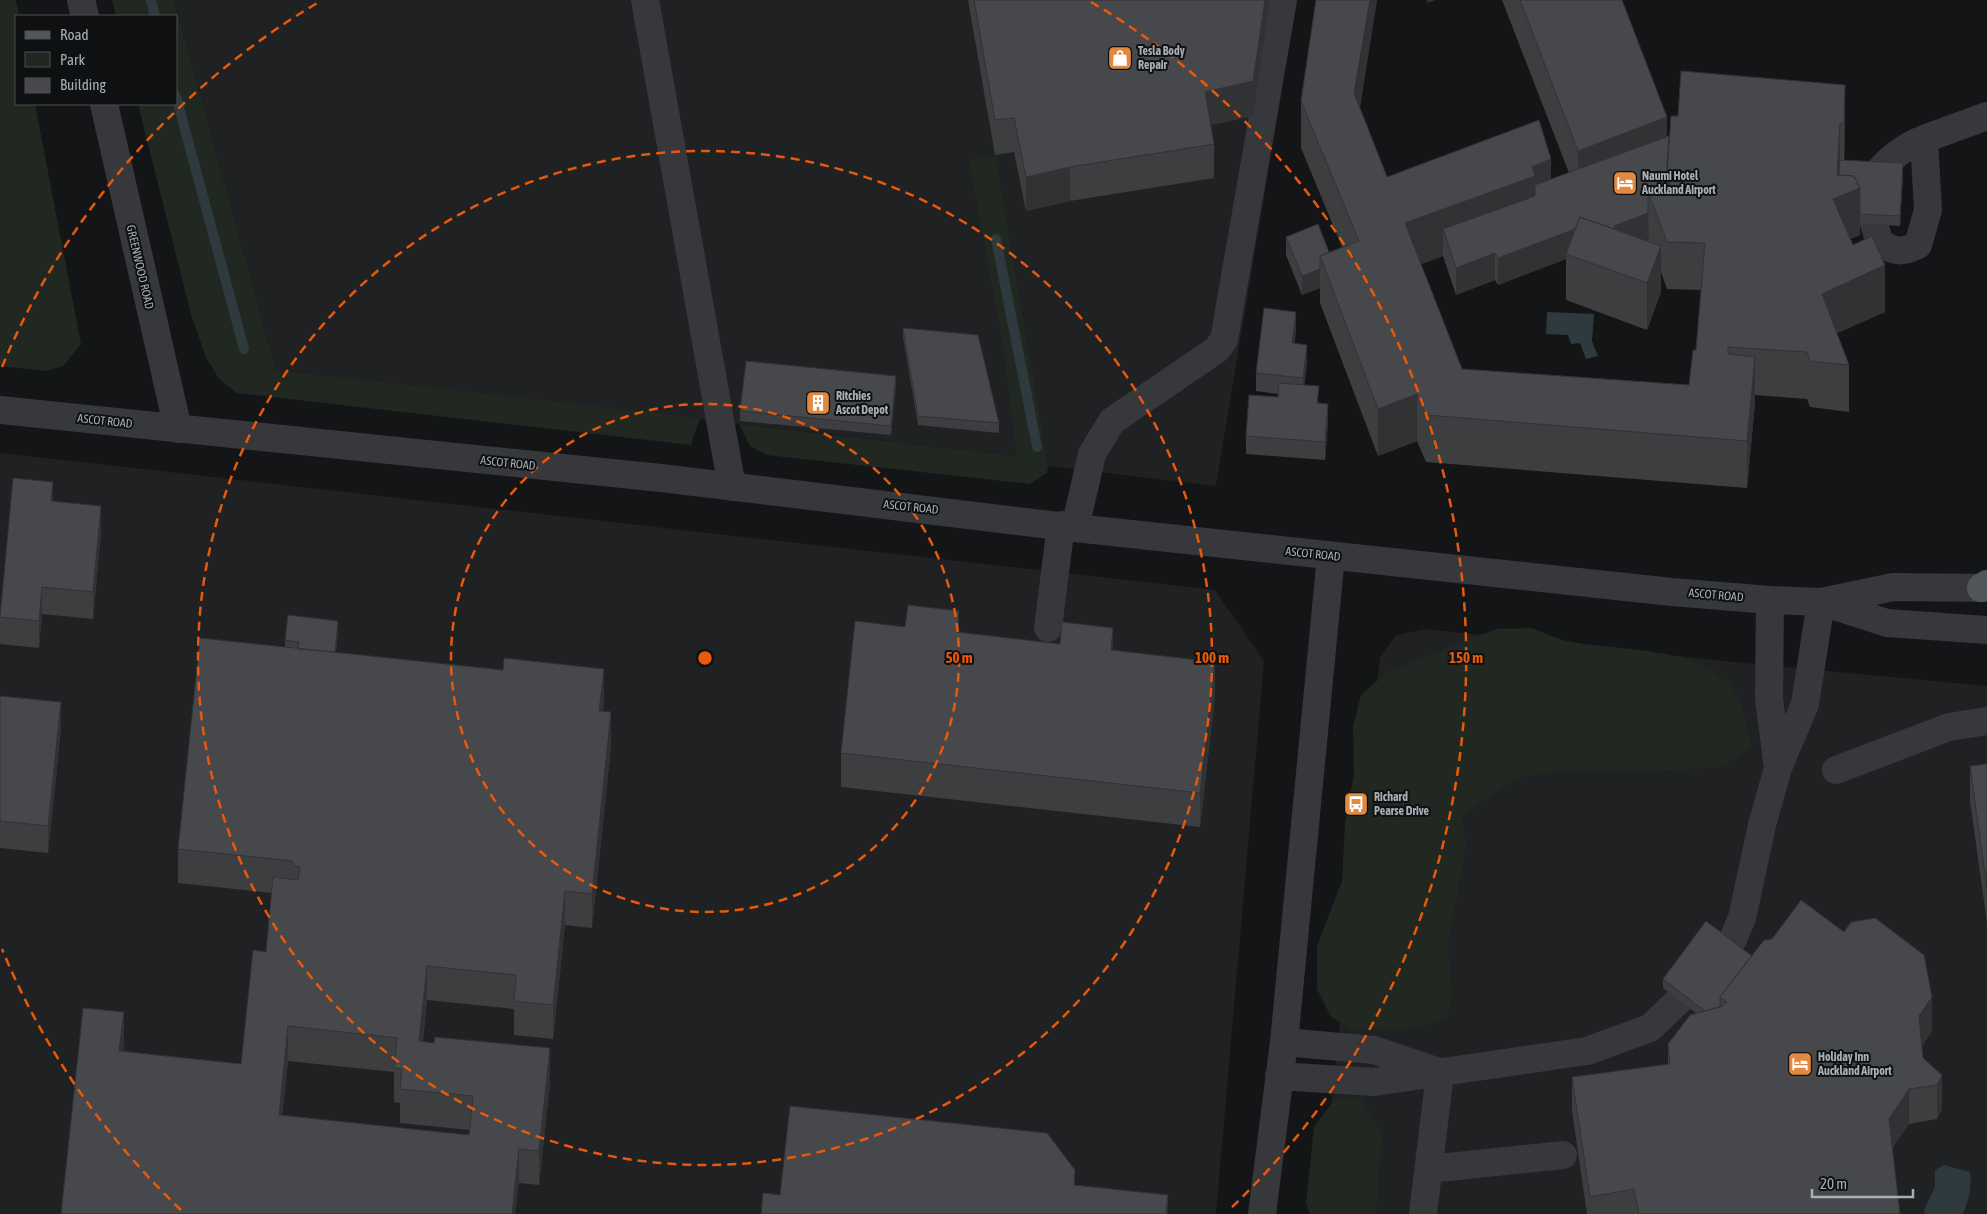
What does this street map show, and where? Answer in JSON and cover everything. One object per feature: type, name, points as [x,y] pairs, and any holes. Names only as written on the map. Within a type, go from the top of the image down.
[{"type":"street","points":[[81,0],[84,15]]},
{"type":"street","points":[[645,0],[732,487]]},
{"type":"street","points":[[1048,628],[1068,527],[1092,454],[1112,421],[1216,350],[1224,340],[1283,0]]},
{"type":"street","name":"GREENWOOD ROAD","points":[[104,105],[178,429]]},
{"type":"street","points":[[1879,172],[1889,159],[1914,143],[1987,116]]},
{"type":"street","points":[[1874,224],[1880,243],[1892,250],[1905,252],[1918,245],[1928,210],[1924,139]]},
{"type":"street","name":"ASCOT ROAD","points":[[0,410],[732,487],[1331,556],[1770,600],[1821,602],[1893,587],[1985,587]]},
{"type":"street","points":[[1262,1214],[1284,1042],[1331,556]]},
{"type":"street","points":[[1770,600],[1769,699],[1778,768]]},
{"type":"street","points":[[1279,1076],[1374,1082],[1587,1051],[1650,1028],[1713,968],[1733,939],[1742,918],[1762,826],[1778,768],[1805,704],[1821,602]]},
{"type":"street","name":"ASCOT ROAD","points":[[1821,602],[1887,623],[1987,630]]},
{"type":"street","points":[[1836,770],[1949,727],[1987,721]]},
{"type":"street","points":[[1284,1042],[1374,1050],[1440,1073]]},
{"type":"street","points":[[1423,1214],[1440,1073]]},
{"type":"street","points":[[1428,1169],[1563,1155]]},
{"type":"shaded area","points":[[174,0],[1297,0],[1216,486],[1048,466],[1017,456],[276,370]]},
{"type":"shaded area","points":[[1547,312],[1594,314],[1592,341],[1598,356],[1586,359],[1580,343],[1571,344],[1568,335],[1546,334]]},
{"type":"shaded area","points":[[0,453],[1215,590],[1264,661],[1216,1214],[0,1214]]},
{"type":"shaded area","points":[[1425,629],[1733,662],[1987,686],[1987,1214],[1319,1214],[1380,657],[1396,635]]},
{"type":"shaded area","points":[[1944,1165],[1970,1172],[1970,1193],[1963,1214],[1925,1214],[1924,1210],[1935,1187],[1935,1170]]},
{"type":"green space","points":[[0,0],[16,0],[19,15],[15,15],[15,105],[35,105],[81,344],[63,366],[46,371],[0,366]]},
{"type":"green space","points":[[112,0],[174,0],[276,370],[700,418],[691,445],[237,393],[219,379],[206,357],[191,315],[138,105],[178,105],[178,15],[116,15]]},
{"type":"green space","points":[[995,155],[1048,466],[1047,473],[1029,484],[767,455],[750,446],[739,424],[1017,456],[1003,346],[969,160]]},
{"type":"green space","points":[[1532,628],[1567,641],[1657,652],[1678,657],[1716,673],[1735,691],[1741,706],[1751,747],[1724,767],[1655,771],[1563,771],[1518,777],[1462,816],[1466,847],[1448,943],[1452,993],[1448,1017],[1418,1028],[1353,1030],[1331,1017],[1317,989],[1317,946],[1342,881],[1345,824],[1354,774],[1353,727],[1361,695],[1387,672],[1496,629]]},
{"type":"green space","points":[[1360,1098],[1382,1133],[1376,1214],[1310,1214],[1306,1203],[1314,1127],[1335,1099]]},
{"type":"building","name":"Tesla Body Repair","points":[[974,0],[1265,0],[1253,81],[1205,92],[1214,144],[1070,167],[1026,177],[1014,118],[995,120]]},
{"type":"building","points":[[1316,0],[1370,0],[1354,93],[1387,177],[1539,120],[1551,159],[1532,167],[1535,176],[1405,223],[1462,369],[1689,385],[1693,350],[1696,350],[1705,243],[1667,242],[1648,192],[1673,191],[1667,176],[1671,116],[1678,116],[1681,71],[1845,85],[1844,123],[1840,123],[1837,175],[1854,176],[1860,188],[1833,199],[1853,245],[1872,236],[1885,265],[1822,294],[1849,365],[1810,361],[1807,352],[1728,347],[1728,354],[1755,357],[1747,441],[1426,415],[1417,394],[1378,409],[1320,256],[1359,241],[1301,101]]},
{"type":"building","points":[[1520,0],[1622,0],[1667,117],[1578,151]]},
{"type":"building","points":[[1669,136],[1665,191],[1648,192],[1648,213],[1614,226],[1615,229],[1580,217],[1575,229],[1498,258],[1495,253],[1456,268],[1443,229],[1535,196],[1535,185]]},
{"type":"building","points":[[1840,160],[1903,163],[1900,216],[1860,214],[1860,188],[1854,176],[1839,175]]},
{"type":"building","points":[[1580,217],[1661,246],[1647,283],[1566,254]]},
{"type":"building","points":[[1318,224],[1329,252],[1320,256],[1320,269],[1302,276],[1286,237]]},
{"type":"building","points":[[1264,308],[1296,312],[1292,343],[1307,345],[1303,378],[1256,373]]},
{"type":"building","points":[[903,328],[978,335],[999,423],[918,416]]},
{"type":"building","name":"Ritchies Ascot Depot","points":[[746,361],[896,376],[891,426],[740,411]]},
{"type":"building","points":[[1279,383],[1319,386],[1317,403],[1328,404],[1325,442],[1246,436],[1249,395],[1278,397]]},
{"type":"building","points":[[13,478],[53,482],[51,501],[101,506],[93,592],[42,587],[39,621],[0,617]]},
{"type":"building","points":[[908,605],[959,611],[957,632],[1060,644],[1062,622],[1113,628],[1111,650],[1215,662],[1200,793],[841,753],[855,621],[905,627]]},
{"type":"building","points":[[288,615],[338,621],[335,652],[298,649],[299,642],[285,640]]},
{"type":"building","points":[[200,638],[503,670],[504,658],[604,669],[599,711],[611,712],[592,894],[565,891],[553,1005],[514,1001],[516,975],[427,966],[419,1041],[434,1043],[435,1037],[550,1048],[539,1151],[519,1149],[512,1214],[61,1214],[83,1008],[124,1012],[119,1051],[241,1064],[253,950],[266,952],[273,877],[298,880],[300,867],[293,866],[293,861],[178,849]],"holes":[[[288,1026],[397,1038],[394,1068],[402,1069],[400,1089],[473,1096],[469,1135],[279,1115]]]},
{"type":"building","points":[[0,696],[61,702],[48,826],[0,821]]},
{"type":"building","points":[[1987,764],[1987,888],[1970,766]]},
{"type":"building","name":"Holiday Inn Auckland Airport","points":[[1801,900],[1844,932],[1851,922],[1875,918],[1924,955],[1932,997],[1919,1016],[1923,1058],[1942,1075],[1937,1085],[1909,1089],[1889,1119],[1900,1214],[1639,1214],[1634,1189],[1590,1197],[1572,1077],[1670,1064],[1668,1044],[1690,1015],[1723,1006],[1727,1002],[1720,997],[1764,940],[1772,939]]},
{"type":"building","points":[[1706,921],[1752,956],[1720,997],[1720,1007],[1705,1011],[1663,979]]},
{"type":"building","points":[[790,1106],[1047,1133],[1075,1170],[1074,1185],[1168,1195],[1166,1214],[761,1214],[763,1193],[780,1195]]},
{"type":"waterway","points":[[151,0],[155,15]]},
{"type":"waterway","points":[[178,103],[244,349]]},
{"type":"waterway","points":[[996,239],[1037,447]]},
{"type":"place","name":"Tesla Body Repair","points":[[1120,58]]},
{"type":"place","name":"Naumi Hotel Auckland Airport","points":[[1625,183]]},
{"type":"place","name":"Ritchies Ascot Depot","points":[[818,403]]},
{"type":"place","name":"Richard Pearse Drive","points":[[1356,804]]},
{"type":"place","name":"Holiday Inn Auckland Airport","points":[[1800,1064]]}]
